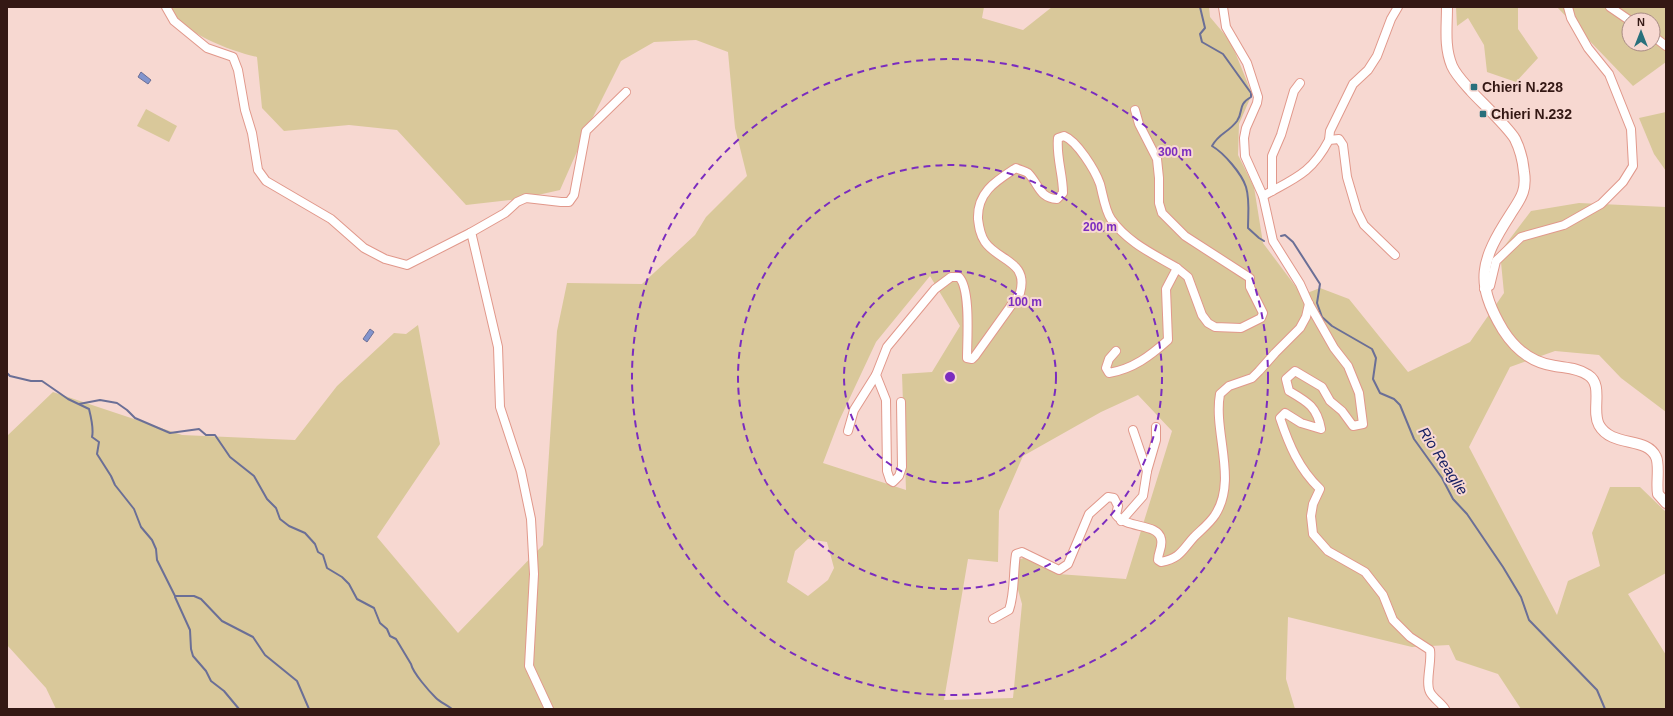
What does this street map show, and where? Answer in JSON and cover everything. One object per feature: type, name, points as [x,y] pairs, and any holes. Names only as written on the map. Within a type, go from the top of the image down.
[{"type":"main road","points":[[1447,7],[1447,45],[1453,68],[1514,138],[1521,154],[1524,171],[1523,195],[1495,238],[1485,262],[1484,289],[1491,306],[1499,323],[1512,343],[1528,357],[1539,364],[1573,369],[1588,375],[1593,380],[1596,386],[1596,413],[1598,424],[1606,433],[1615,439],[1644,445],[1653,450],[1657,459],[1658,494],[1666,503]]},
{"type":"street","points":[[166,7],[174,21],[207,48],[233,57],[238,70],[244,110],[252,133],[258,170],[266,181],[332,219],[364,248],[385,259],[407,265],[470,234],[505,213],[517,202],[526,198],[569,202],[574,195],[586,131],[626,92]]},
{"type":"street","points":[[1223,7],[1226,27],[1247,63],[1258,97],[1257,103],[1246,128],[1244,138],[1245,156],[1263,196],[1273,241],[1300,284],[1309,304],[1334,348],[1348,366],[1359,393],[1363,424],[1353,426],[1342,411],[1330,401],[1322,387],[1295,371],[1286,379],[1289,391],[1310,403],[1319,417],[1321,429],[1301,423],[1285,413],[1280,418],[1295,459],[1309,479],[1320,489],[1313,504],[1311,516],[1313,534],[1328,551],[1365,572],[1383,595],[1393,620],[1410,637],[1430,650],[1432,661],[1428,676],[1430,692],[1445,709]]},
{"type":"street","points":[[1263,196],[1307,171],[1319,158],[1329,140],[1330,131],[1353,84],[1368,70],[1377,56],[1391,19],[1398,7]]},
{"type":"street","points":[[1484,289],[1490,286],[1496,261],[1521,237],[1564,224],[1601,204],[1623,182],[1633,166],[1634,148],[1631,129],[1612,81],[1609,74],[1588,48],[1571,18],[1568,7]]},
{"type":"street","points":[[1610,7],[1621,15]]},
{"type":"street","points":[[1272,191],[1272,156],[1281,135],[1294,90],[1300,83]]},
{"type":"street","points":[[848,430],[854,410],[876,375],[887,347],[936,289],[951,277],[959,277],[964,281],[968,319],[967,358],[972,360],[975,356],[1020,293],[1022,284],[1014,264],[985,243],[979,230],[978,208],[983,194],[998,180],[1016,168],[1027,172],[1041,194],[1057,199],[1062,193],[1063,183],[1056,152],[1058,138],[1064,136],[1070,138],[1088,162],[1099,181],[1110,218],[1125,237],[1177,268],[1188,277],[1202,315],[1208,323],[1216,327],[1234,329],[1241,328],[1260,318],[1263,313],[1250,287],[1250,278],[1185,236],[1162,213],[1159,203],[1157,159],[1139,124],[1135,110]]},
{"type":"street","points":[[1329,140],[1339,139],[1343,145],[1348,177],[1357,211],[1364,225],[1395,255]]},
{"type":"street","points":[[470,234],[474,241],[498,347],[500,407],[521,471],[531,519],[534,574],[529,666],[549,709]]},
{"type":"street","points":[[1116,350],[1106,368],[1109,373],[1122,371],[1147,359],[1168,340],[1166,289],[1177,268]]},
{"type":"street","points":[[993,619],[1009,610],[1013,600],[1013,573],[1016,554],[1022,552],[1059,570],[1068,564],[1089,514],[1108,497],[1114,498],[1118,506],[1116,515],[1121,521],[1156,531],[1161,537],[1162,548],[1158,560],[1161,562],[1179,556],[1191,540],[1215,515],[1224,496],[1223,449],[1219,420],[1220,394],[1229,386],[1252,378],[1259,371],[1275,352],[1300,328],[1306,317],[1309,304]]},
{"type":"street","points":[[876,375],[886,400],[886,471],[890,480],[893,482],[899,476],[902,467],[901,402]]},
{"type":"street","points":[[1121,521],[1143,496],[1147,471],[1156,440],[1156,427]]},
{"type":"street","points":[[1133,430],[1147,471]]},
{"type":"shaded area","points":[[170,7],[984,7],[982,18],[1023,30],[1052,7],[1209,7],[1210,17],[1231,42],[1252,94],[1239,124],[1238,155],[1254,187],[1263,243],[1302,295],[1320,288],[1349,299],[1408,372],[1470,342],[1504,293],[1500,252],[1531,211],[1579,203],[1666,207],[1666,412],[1621,378],[1599,355],[1555,351],[1510,367],[1469,447],[1557,615],[1568,581],[1600,566],[1592,533],[1610,487],[1640,487],[1666,512],[1666,573],[1628,594],[1666,655],[1666,709],[1521,709],[1498,674],[1456,660],[1449,645],[1412,647],[1288,617],[1286,679],[1295,709],[56,709],[46,688],[7,645],[7,436],[53,392],[182,435],[295,440],[337,386],[394,333],[406,334],[418,325],[440,444],[377,537],[458,633],[543,545],[557,331],[567,283],[642,284],[695,235],[706,217],[747,176],[735,128],[728,52],[696,40],[654,42],[621,61],[587,129],[560,190],[520,199],[466,205],[397,130],[349,125],[284,131],[262,108],[257,57],[208,40],[185,25]],"holes":[[[930,276],[960,326],[932,372],[902,374],[906,490],[823,463],[839,421],[876,342]],[[1138,395],[1172,431],[1126,579],[1058,574],[1026,557],[1018,560],[1017,586],[1022,604],[1013,698],[944,700],[968,559],[998,562],[999,511],[1023,456],[1101,412]],[[808,539],[827,542],[834,568],[828,580],[808,596],[787,582],[795,551]]]},
{"type":"shaded area","points":[[1456,7],[1518,7],[1518,29],[1538,58],[1516,82],[1487,72],[1484,45],[1468,18],[1457,26]]},
{"type":"shaded area","points":[[1557,7],[1666,7],[1666,62],[1633,86]]},
{"type":"shaded area","points":[[146,109],[177,126],[169,142],[137,126]]},
{"type":"shaded area","points":[[1666,112],[1666,171],[1654,154],[1639,118]]},
{"type":"water","points":[[141,72],[151,80],[148,84],[138,77]]},
{"type":"water","points":[[370,329],[374,332],[367,342],[363,339]]},
{"type":"waterway","name":"Rio Reaglie","points":[[1200,7],[1205,28],[1200,34],[1202,42],[1223,54],[1251,93],[1251,97],[1242,105],[1237,121],[1218,138],[1212,146],[1232,164],[1241,176],[1246,187],[1248,197],[1248,228],[1264,241]]},
{"type":"waterway","name":"Rio Reaglie","points":[[1281,236],[1285,235],[1293,242],[1320,284],[1317,303],[1322,317],[1332,326],[1372,349],[1376,358],[1373,379],[1380,393],[1394,399],[1400,405],[1414,439],[1442,478],[1453,499],[1467,514],[1503,567],[1521,597],[1529,620],[1597,690],[1605,709]]},
{"type":"waterway","points":[[7,373],[10,376],[31,381],[42,381],[68,399],[89,409],[93,434],[92,437],[99,442],[97,454],[115,485],[134,509],[141,527],[152,540],[156,549],[157,560],[175,596],[194,596],[201,599],[222,621],[253,637],[265,655],[297,681],[309,709]]},
{"type":"waterway","points":[[79,404],[100,400],[117,403],[135,418],[170,433],[199,429],[206,435],[215,435],[230,457],[254,476],[267,499],[276,508],[280,519],[289,526],[305,533],[315,544],[318,552],[323,555],[327,568],[342,577],[349,584],[357,599],[374,608],[380,623],[387,629],[390,636],[396,639],[412,668],[422,682],[439,701],[452,709]]},
{"type":"waterway","points":[[175,597],[190,630],[193,656],[206,671],[211,681],[224,691],[239,709]]},
{"type":"place","name":"Chieri N.228","points":[[1474,87]]},
{"type":"place","name":"Chieri N.232","points":[[1483,114]]}]
